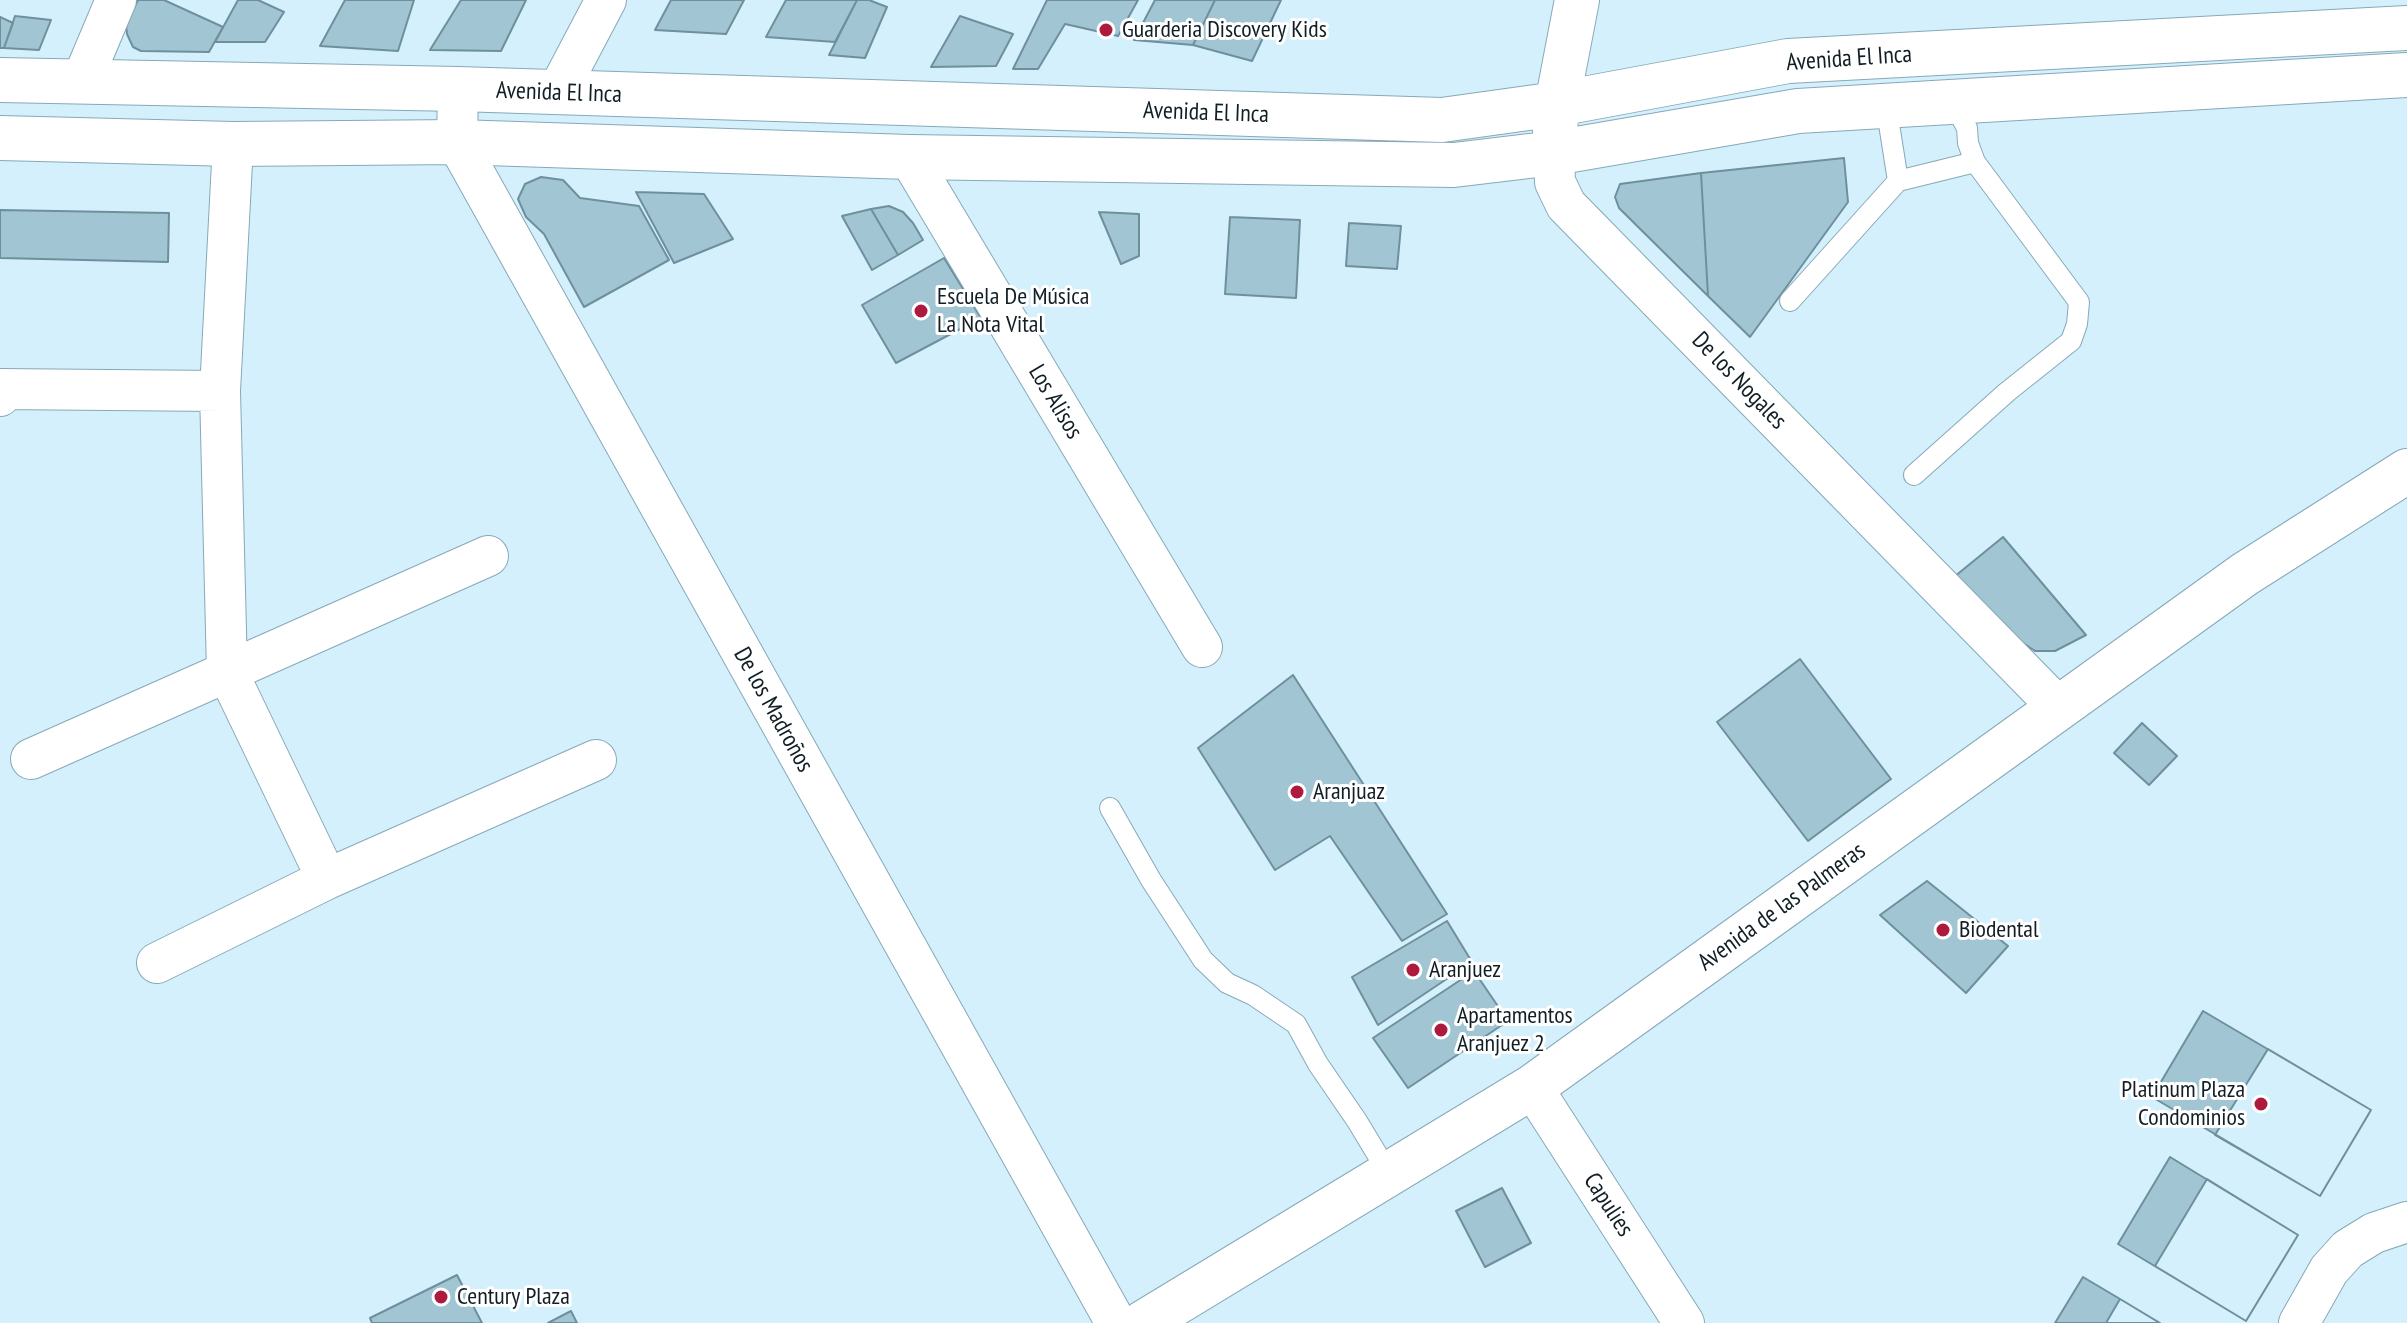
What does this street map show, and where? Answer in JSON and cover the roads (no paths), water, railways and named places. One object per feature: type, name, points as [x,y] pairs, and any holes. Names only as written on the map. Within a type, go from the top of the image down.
[{"type":"main road","name":"De los Nogales","points":[[1554,153],[1557,104],[1577,0]]},
{"type":"main road","name":"Avenida El Inca","points":[[0,80],[458,89],[1442,120],[1557,104],[1788,61],[2407,28]]},
{"type":"main road","name":"Avenida El Inca","points":[[0,138],[233,144],[457,142],[909,157],[1454,165],[1554,153],[1798,111],[2407,75]]},
{"type":"main road","name":"Avenida de las Palmeras","points":[[1143,1323],[1532,1087],[2245,574],[2407,471]]},
{"type":"street","points":[[81,83],[116,0]]},
{"type":"street","points":[[557,93],[606,0]]},
{"type":"street","points":[[457,142],[458,89]]},
{"type":"street","name":"De los Madroños","points":[[457,142],[1116,1323]]},
{"type":"street","points":[[233,144],[220,391],[227,671],[327,879]]},
{"type":"street","name":"De los Nogales","points":[[1554,153],[1555,182],[1566,205],[2058,707]]},
{"type":"street","name":"Los Alisos","points":[[909,157],[1202,647]]},
{"type":"street","points":[[0,396],[0,389],[220,391]]},
{"type":"street","points":[[31,759],[488,556]]},
{"type":"street","points":[[157,963],[327,879],[596,760]]},
{"type":"street","name":"Capulies","points":[[1532,1087],[1684,1323]]},
{"type":"street","points":[[2299,1323],[2329,1270],[2348,1249],[2374,1233],[2407,1222]]},
{"type":"lane","points":[[1914,475],[2007,392],[2071,341],[2077,324],[2079,302],[1975,162],[1968,143],[1967,128],[1952,101]]},
{"type":"lane","points":[[1886,105],[1898,181]]},
{"type":"lane","points":[[1790,301],[1898,181],[1975,162]]},
{"type":"lane","points":[[1110,808],[1151,880],[1203,960],[1227,983],[1253,995],[1296,1024],[1389,1174]]},
{"type":"place","name":"Guarderia Discovery Kids","points":[[1106,30]]},
{"type":"place","name":"Escuela De Música La Nota Vital","points":[[921,311]]},
{"type":"place","name":"Aranjuaz","points":[[1297,792]]},
{"type":"place","name":"Biodental","points":[[1943,930]]},
{"type":"place","name":"Aranjuez","points":[[1413,970]]},
{"type":"place","name":"Apartamentos Aranjuez 2","points":[[1441,1030]]},
{"type":"place","name":"Platinum Plaza Condominios","points":[[2261,1104]]},
{"type":"place","name":"Century Plaza","points":[[441,1297]]}]
